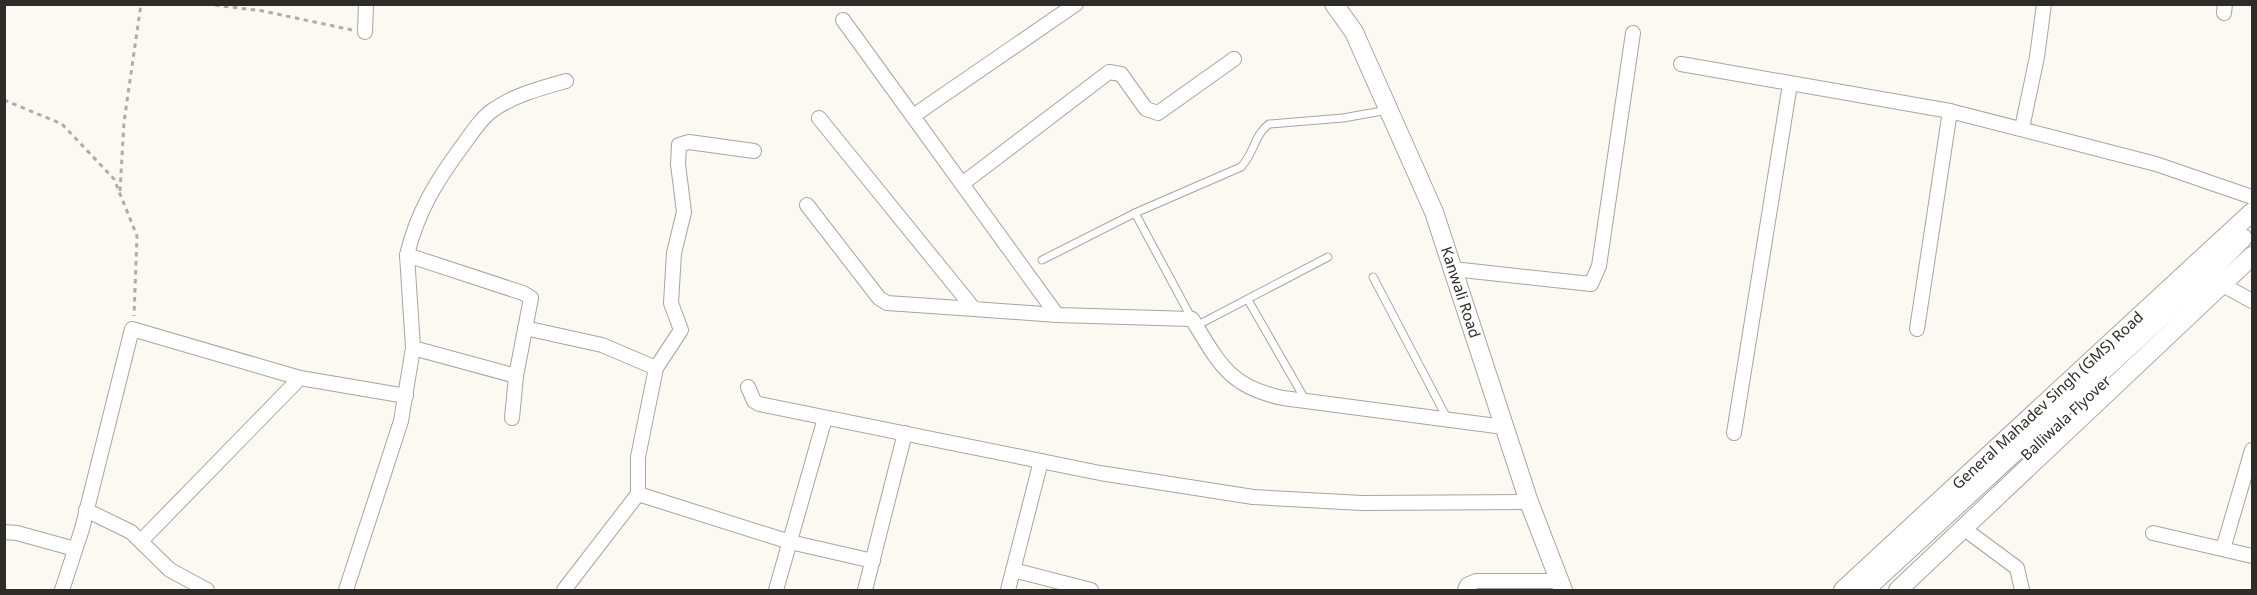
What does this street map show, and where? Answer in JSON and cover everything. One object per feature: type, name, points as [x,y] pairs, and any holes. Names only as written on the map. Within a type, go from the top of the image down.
[{"type":"street","points":[[364,32],[366,4]]},
{"type":"street","points":[[913,116],[1076,4]]},
{"type":"street","name":"Kanwali Road","points":[[1334,4],[1354,32],[1434,212],[1529,502],[1561,586]]},
{"type":"street","points":[[2022,128],[2037,57],[2044,4]]},
{"type":"street","points":[[843,20],[1057,315]]},
{"type":"street","points":[[1453,268],[1591,284],[1599,266],[1634,33]]},
{"type":"street","points":[[962,184],[1109,72],[1121,74],[1146,109],[1158,113],[1233,59]]},
{"type":"street","points":[[1681,64],[1950,111],[2156,164],[2253,197]]},
{"type":"street","points":[[346,591],[401,421],[406,396],[413,348],[407,255],[413,227],[441,174],[492,110],[509,100],[566,81]]},
{"type":"street","points":[[1734,433],[1790,84]]},
{"type":"street","points":[[1917,329],[1950,111]]},
{"type":"street","points":[[819,118],[974,309]]},
{"type":"street","points":[[564,591],[638,494],[638,458],[656,368],[681,330],[671,295],[674,253],[684,212],[678,164],[679,145],[689,142],[754,151]]},
{"type":"street","points":[[807,205],[879,298],[887,303],[1194,323],[1221,365],[1250,389],[1306,401],[1504,428]]},
{"type":"street","name":"General Mahadev Singh (GMS) Road","points":[[1843,591],[2253,212]]},
{"type":"street","name":"Balliwala Flyover","points":[[1865,591],[2207,275],[2253,229]]},
{"type":"street","name":"Balliwala Flyover","points":[[1879,591],[2253,245]]},
{"type":"street","points":[[407,255],[527,294],[531,304],[516,376],[512,418]]},
{"type":"street","name":"General Mahadev Singh (GMS) Road","points":[[1898,591],[2253,256]]},
{"type":"street","points":[[2223,285],[2253,301]]},
{"type":"street","points":[[62,591],[86,510],[132,328],[300,378],[406,396]]},
{"type":"street","points":[[525,328],[602,345],[656,368]]},
{"type":"street","points":[[413,348],[516,376]]},
{"type":"street","points":[[141,541],[300,378]]},
{"type":"street","points":[[748,387],[754,401],[759,404],[1100,473],[1253,497],[1311,502],[1529,502]]},
{"type":"street","points":[[776,591],[825,418]]},
{"type":"street","points":[[865,591],[905,433]]},
{"type":"street","points":[[2223,549],[2253,450]]},
{"type":"street","points":[[1008,591],[1041,461]]},
{"type":"street","points":[[638,494],[790,542],[873,561]]},
{"type":"street","points":[[86,510],[117,524],[141,541],[170,570],[207,591]]},
{"type":"street","points":[[1963,528],[2017,568],[2022,591]]},
{"type":"street","points":[[4,532],[17,533],[75,549]]},
{"type":"street","points":[[2153,533],[2253,556]]},
{"type":"street","points":[[1013,570],[1091,591]]},
{"type":"street","points":[[1465,591],[1467,585],[1476,581],[1561,586]]},
{"type":"lane","points":[[1042,260],[1135,213],[1241,167],[1251,154],[1262,129],[1269,124],[1343,118],[1388,110]]},
{"type":"lane","points":[[1135,213],[1194,323],[1248,300],[1328,257]]},
{"type":"lane","points":[[1373,277],[1448,420]]},
{"type":"lane","points":[[1248,300],[1306,401]]},
{"type":"path","points":[[120,193],[124,122],[141,4]]},
{"type":"path","points":[[206,4],[263,11],[330,27],[364,32]]},
{"type":"path","points":[[4,100],[62,124],[114,179],[137,236],[136,297],[132,328]]}]
